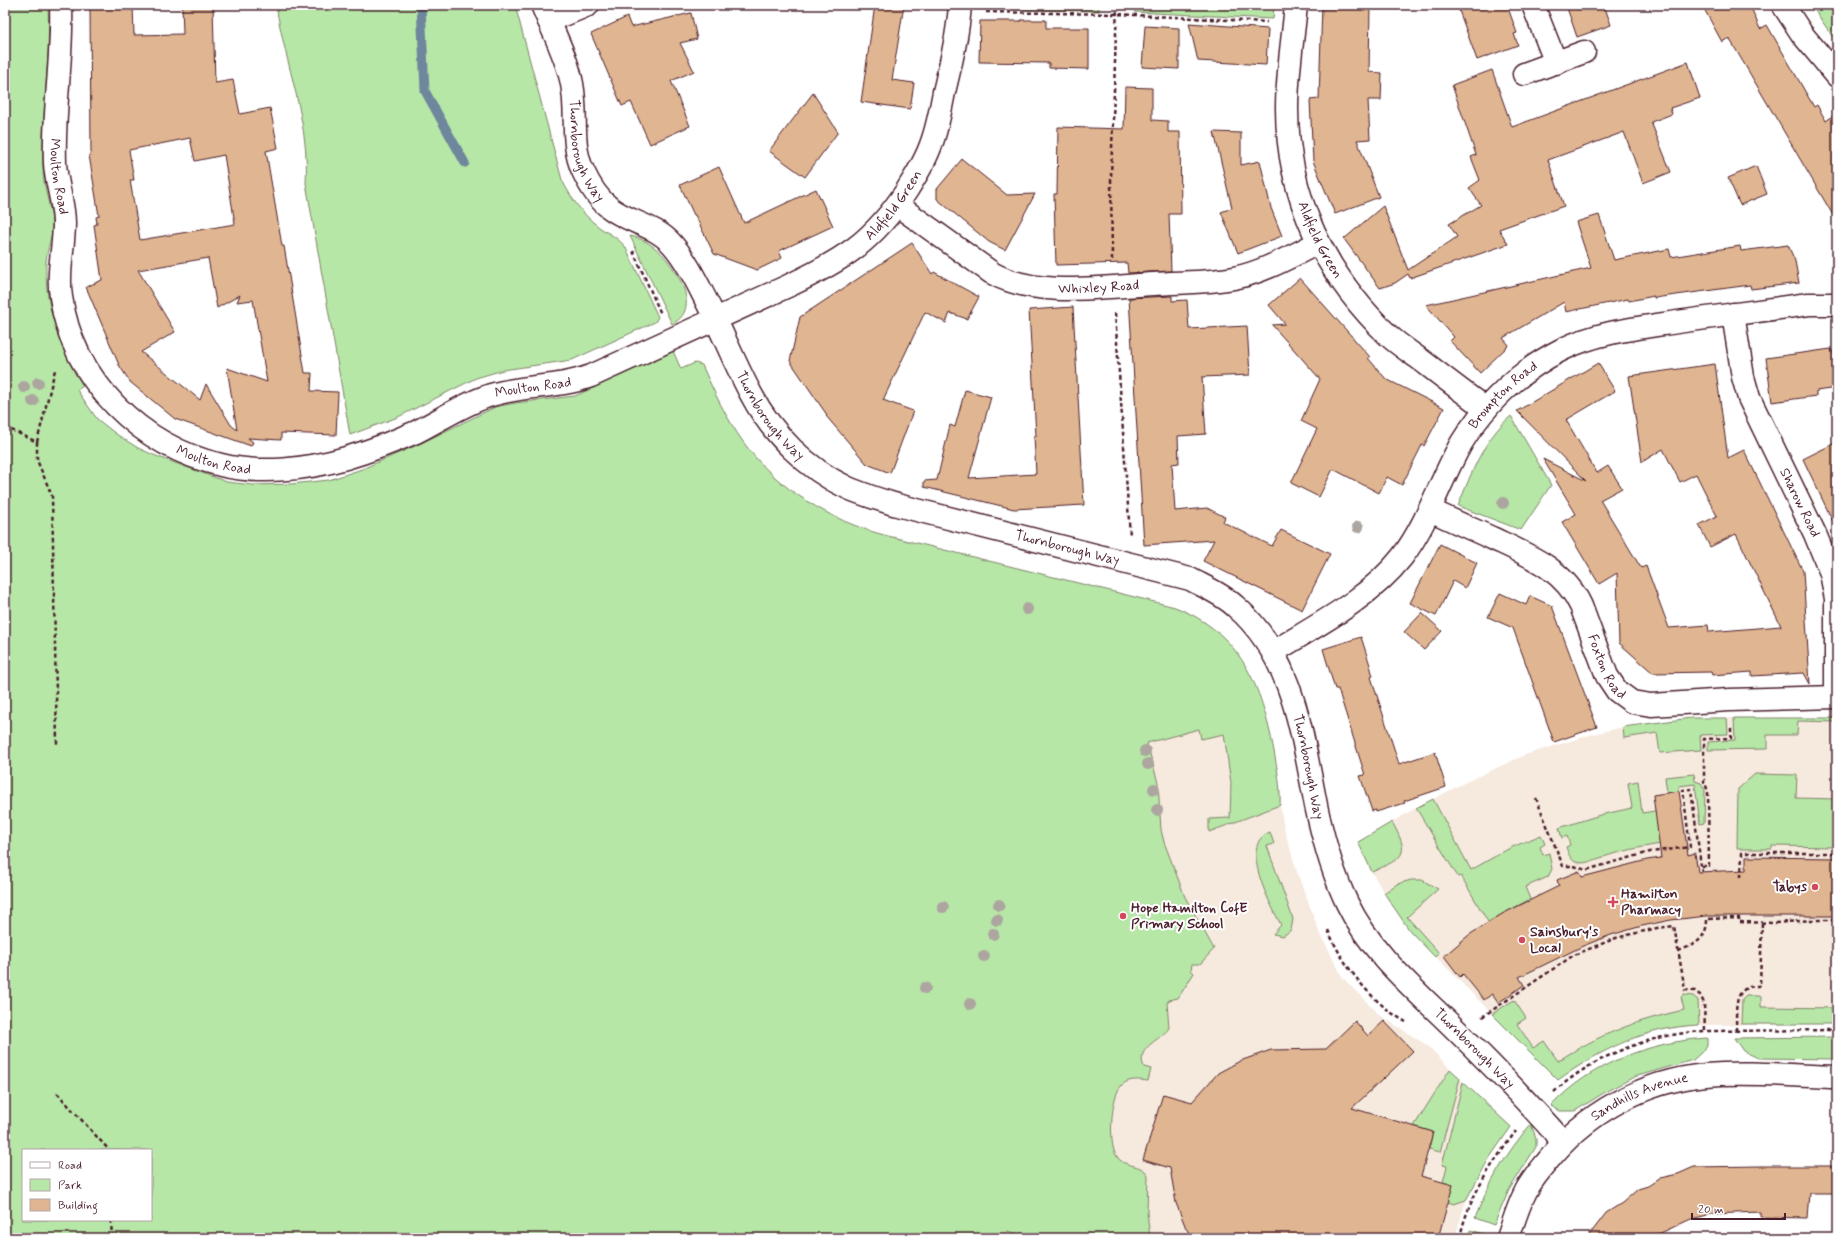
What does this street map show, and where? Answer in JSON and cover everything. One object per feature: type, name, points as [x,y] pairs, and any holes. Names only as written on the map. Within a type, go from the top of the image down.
[{"type":"street","name":"Moulton Road","points":[[60,5],[60,58],[55,166],[64,219],[59,280],[61,300],[67,322],[81,357],[92,377],[107,396],[134,422],[164,444],[194,457],[221,465],[271,470],[317,465],[367,451],[414,432],[485,397],[522,389],[579,380],[716,319]]},
{"type":"street","points":[[546,13],[588,5]]},
{"type":"street","points":[[1534,5],[1556,62]]},
{"type":"street","points":[[1783,5],[1802,34],[1837,76]]},
{"type":"street","name":"Aldfield Green","points":[[716,319],[817,272],[844,256],[873,233],[897,205],[917,175],[933,139],[947,82],[960,8]]},
{"type":"street","name":"Thornborough Way","points":[[546,13],[570,73],[575,142],[579,161],[596,193],[609,208],[653,229],[672,244],[690,272],[716,319],[750,393],[769,423],[801,458],[832,479],[868,496],[897,505],[1190,579],[1235,605],[1263,637],[1273,652],[1283,672],[1293,699],[1326,848],[1344,897],[1358,924],[1385,960],[1536,1110],[1563,1142]]},
{"type":"street","name":"Aldfield Green","points":[[1295,14],[1287,107],[1289,145],[1295,180],[1302,204],[1318,244],[1368,315],[1390,337],[1486,409]]},
{"type":"street","points":[[1524,74],[1584,52]]},
{"type":"street","name":"Whixley Road","points":[[897,205],[992,274],[1003,279],[1038,288],[1106,286],[1235,278],[1269,267],[1318,244]]},
{"type":"street","name":"Brompton Road","points":[[1273,652],[1338,612],[1378,582],[1392,569],[1412,543],[1430,510],[1462,443],[1486,409],[1501,392],[1525,373],[1552,355],[1575,344],[1620,331],[1809,304],[1837,304]]},
{"type":"street","name":"Sharow Road","points":[[1733,314],[1743,377],[1749,398],[1815,534],[1831,573],[1836,599],[1837,697]]},
{"type":"street","name":"Foxton Road","points":[[1430,510],[1540,561],[1562,578],[1577,596],[1607,676],[1617,690],[1632,702],[1651,705],[1729,700],[1837,697]]},
{"type":"street","name":"Sandhills Avenue","points":[[1508,1238],[1524,1195],[1529,1186],[1563,1142],[1591,1118],[1614,1103],[1652,1087],[1688,1077],[1722,1074],[1837,1077]]},
{"type":"path","points":[[960,8],[1116,14],[1295,14]]},
{"type":"path","points":[[615,212],[673,339]]},
{"type":"path","points":[[57,744],[52,496],[37,460],[37,442],[55,371],[81,357]]},
{"type":"path","points":[[5,427],[37,442]]},
{"type":"path","points":[[1701,866],[1709,866],[1708,791],[1704,781],[1704,739],[1731,738],[1729,700]]},
{"type":"path","points":[[1536,798],[1563,866],[1574,866],[1586,870],[1650,852],[1690,847],[1683,790],[1691,789],[1702,872]]},
{"type":"path","points":[[1741,877],[1742,853],[1837,853]]},
{"type":"path","points":[[1678,951],[1690,947],[1702,939],[1707,926],[1707,918],[1739,917],[1739,922],[1837,920]]},
{"type":"path","points":[[1736,1031],[1737,1000],[1739,995],[1745,988],[1760,986],[1762,922]]},
{"type":"path","points":[[1326,925],[1340,954],[1363,986],[1390,1012],[1412,1025]]},
{"type":"path","points":[[1481,1018],[1574,954],[1616,938],[1651,929],[1674,926],[1685,990],[1695,991],[1702,999],[1705,1032]]},
{"type":"path","points":[[1476,1013],[1486,1023]]},
{"type":"path","points":[[1548,1087],[1553,1093]]},
{"type":"path","points":[[57,1093],[108,1149]]},
{"type":"path","points":[[112,1221],[112,1238]]},
{"type":"shaded area","name":"Hope Hamilton CofE Primary School","points":[[1159,612],[1280,805],[1284,828],[1298,875],[1319,931],[1343,978],[1378,1014],[1428,1046],[1463,1082],[1511,1127],[1490,1157],[1466,1200],[1455,1238],[874,1238]]},
{"type":"shaded area","points":[[1691,718],[1837,718],[1837,1024],[1699,1025],[1661,1030],[1635,1037],[1606,1050],[1558,1080],[1410,931],[1384,893],[1358,842],[1416,808],[1464,783],[1525,755],[1590,735],[1623,727]]},
{"type":"green space","points":[[5,5],[48,5],[49,26],[43,128],[43,169],[44,183],[52,223],[52,233],[46,262],[46,279],[51,311],[61,342],[83,386],[77,390],[97,419],[116,434],[138,448],[227,482],[252,485],[291,484],[329,480],[362,469],[415,446],[495,407],[515,403],[575,396],[673,351],[681,369],[695,363],[702,365],[726,414],[744,443],[757,459],[788,488],[825,512],[864,529],[884,535],[1175,607],[1198,618],[1216,631],[1232,647],[1244,664],[1254,683],[1269,727],[1279,784],[1280,805],[1209,832],[1209,819],[1230,818],[1231,783],[1224,734],[1201,739],[1199,729],[1147,743],[1158,783],[1161,830],[1164,842],[1185,897],[1214,949],[1200,964],[1192,964],[1191,970],[1194,973],[1178,998],[1169,1000],[1167,1003],[1169,1028],[1146,1049],[1143,1054],[1142,1060],[1144,1067],[1151,1069],[1148,1081],[1128,1081],[1118,1090],[1115,1098],[1111,1130],[1116,1155],[1123,1162],[1141,1168],[1148,1175],[1147,1212],[1150,1238],[1031,1238],[1007,1231],[1005,1238],[5,1238]]},
{"type":"green space","points":[[276,5],[515,5],[562,180],[573,199],[587,217],[617,239],[626,248],[658,317],[655,322],[572,360],[503,370],[476,378],[398,417],[350,435],[306,183],[306,160],[301,115]]},
{"type":"green space","points":[[980,5],[1099,5],[1099,11],[979,9]]},
{"type":"green space","points":[[1136,5],[1274,5],[1273,19],[1135,12]]},
{"type":"green space","points":[[1811,5],[1837,5],[1837,43]]},
{"type":"green space","points":[[630,236],[642,240],[657,249],[673,268],[684,288],[686,299],[685,309],[681,317],[672,324]]},
{"type":"green space","points":[[1511,416],[1551,485],[1521,530],[1458,506],[1479,457],[1493,435]]},
{"type":"green space","points":[[1691,718],[1727,718],[1728,734],[1700,735],[1701,750],[1660,753],[1657,733],[1624,738],[1623,727]]},
{"type":"green space","points":[[1734,718],[1837,718],[1837,722],[1798,721],[1797,735],[1767,735],[1767,749],[1708,750],[1708,742],[1735,740]]},
{"type":"green space","points":[[1694,774],[1695,781],[1701,783],[1705,790],[1704,823],[1700,824],[1695,784],[1679,786],[1679,791],[1667,793],[1665,777]]},
{"type":"green space","points":[[1755,774],[1797,775],[1796,798],[1837,799],[1837,847],[1772,846],[1772,849],[1737,849],[1738,789]]},
{"type":"green space","points":[[1638,781],[1642,813],[1655,811],[1685,841],[1632,849],[1585,863],[1579,863],[1572,860],[1566,847],[1570,845],[1567,836],[1562,838],[1559,828],[1600,815],[1632,808],[1628,783]]},
{"type":"green space","points":[[1433,799],[1471,870],[1510,848],[1541,835],[1545,844],[1540,847],[1543,855],[1549,853],[1552,869],[1548,877],[1525,887],[1530,899],[1488,922],[1461,876],[1458,877],[1416,808]]},
{"type":"green space","points":[[1392,822],[1401,842],[1401,854],[1391,863],[1372,872],[1358,842]]},
{"type":"green space","points":[[1270,832],[1274,844],[1267,846],[1293,919],[1291,930],[1283,936],[1273,934],[1281,925],[1264,890],[1256,861],[1256,849],[1261,839]]},
{"type":"green space","points":[[1411,880],[1422,880],[1438,889],[1407,917],[1439,953],[1435,957],[1410,931],[1384,893],[1397,884]]},
{"type":"green space","points":[[1684,995],[1693,996],[1698,1000],[1699,1025],[1661,1030],[1624,1042],[1590,1059],[1558,1080],[1492,1014],[1514,1000],[1526,1018],[1517,1024],[1533,1048],[1544,1041],[1558,1061],[1603,1036],[1634,1024],[1684,1010],[1681,997]]},
{"type":"green space","points":[[1746,996],[1761,996],[1761,1007],[1837,1008],[1837,1024],[1741,1024],[1742,1000]]},
{"type":"green space","points":[[1837,1037],[1837,1059],[1758,1058],[1743,1051],[1734,1038]]},
{"type":"green space","points":[[1707,1038],[1707,1045],[1704,1050],[1693,1060],[1634,1077],[1607,1091],[1575,1111],[1560,1111],[1551,1106],[1584,1078],[1623,1057],[1664,1044]]},
{"type":"green space","points":[[1450,1069],[1460,1078],[1440,1152],[1429,1149],[1433,1132],[1414,1126]]},
{"type":"green space","points":[[1463,1082],[1511,1127],[1490,1157],[1466,1200],[1454,1204],[1448,1202],[1453,1185],[1443,1182],[1447,1166],[1442,1165]]},
{"type":"green space","points":[[1531,1124],[1536,1138],[1536,1147],[1509,1190],[1494,1225],[1475,1218],[1486,1193],[1506,1157]]},
{"type":"green space","points":[[1471,1230],[1490,1236],[1490,1238],[1469,1238]]},
{"type":"building","points":[[90,5],[133,5],[134,35],[183,34],[182,5],[213,5],[215,83],[233,80],[240,114],[270,108],[278,148],[266,151],[282,246],[284,246],[305,373],[312,373],[311,391],[338,392],[336,435],[281,433],[281,440],[248,438],[253,442],[251,446],[175,419],[130,382],[119,365],[86,287],[102,280],[94,225],[97,224],[96,217],[99,216],[89,155],[91,154]],"holes":[[[190,138],[195,161],[224,155],[235,224],[140,240],[130,180],[134,180],[129,150]],[[208,258],[217,308],[240,295],[237,302],[253,300],[267,382],[227,368],[237,430],[231,425],[206,384],[200,400],[141,352],[175,332],[138,270]]]},
{"type":"building","points":[[875,5],[904,5],[892,80],[914,83],[910,109],[861,102]]},
{"type":"building","points":[[1322,5],[1370,5],[1369,72],[1382,73],[1381,100],[1368,100],[1370,139],[1357,140],[1379,197],[1335,214],[1313,161],[1310,100],[1319,99]]},
{"type":"building","points":[[1457,5],[1507,5],[1517,33],[1514,34],[1518,45],[1477,60]]},
{"type":"building","points":[[1566,5],[1604,5],[1611,25],[1577,37]]},
{"type":"building","points":[[1702,5],[1750,5],[1760,29],[1767,25],[1814,107],[1817,105],[1826,121],[1837,113],[1837,222],[1729,38],[1722,42]]},
{"type":"building","points":[[691,13],[697,39],[680,43],[694,71],[671,81],[690,126],[650,144],[631,102],[622,106],[591,34],[627,17],[631,27]]},
{"type":"building","points":[[1046,20],[1046,28],[1089,28],[1089,69],[1049,68],[1049,63],[979,62],[980,21]]},
{"type":"building","points":[[1189,23],[1268,29],[1266,65],[1198,61]]},
{"type":"building","points":[[1145,26],[1179,28],[1179,69],[1142,67]]},
{"type":"building","points":[[1688,62],[1700,98],[1670,108],[1672,114],[1651,122],[1671,172],[1643,183],[1624,132],[1548,160],[1564,206],[1499,229],[1508,244],[1410,278],[1408,274],[1395,283],[1380,288],[1344,239],[1383,206],[1408,270],[1457,237],[1449,224],[1481,205],[1469,188],[1480,180],[1471,157],[1476,155],[1452,85],[1492,70],[1512,127]]},
{"type":"building","points":[[1125,87],[1152,88],[1152,120],[1168,121],[1168,132],[1180,132],[1181,214],[1169,214],[1171,271],[1128,273],[1127,263],[1056,265],[1054,194],[1057,194],[1058,127],[1124,129]]},
{"type":"building","points":[[813,93],[838,132],[805,177],[769,151]]},
{"type":"building","points":[[1214,132],[1241,133],[1241,165],[1260,161],[1271,208],[1282,236],[1238,253],[1221,212],[1232,208]]},
{"type":"building","points":[[962,159],[1007,195],[1035,194],[1005,250],[989,242],[937,199],[937,189]]},
{"type":"building","points":[[1756,166],[1767,194],[1740,205],[1728,178]]},
{"type":"building","points":[[719,167],[744,223],[816,189],[833,226],[779,251],[782,258],[757,270],[714,254],[680,185]]},
{"type":"building","points":[[1599,215],[1614,260],[1669,249],[1671,257],[1740,246],[1741,251],[1788,245],[1795,261],[1799,283],[1751,289],[1750,285],[1654,298],[1654,296],[1629,301],[1628,299],[1566,312],[1564,302],[1503,338],[1509,345],[1480,373],[1450,341],[1454,337],[1426,305],[1591,268],[1576,222]]},
{"type":"building","points":[[912,243],[932,274],[934,272],[979,297],[967,319],[950,313],[946,323],[925,312],[883,400],[913,411],[890,473],[867,464],[826,416],[827,415],[790,361],[800,317]]},
{"type":"building","points":[[1300,278],[1370,357],[1368,358],[1386,379],[1444,408],[1424,446],[1422,445],[1402,485],[1387,477],[1379,493],[1333,469],[1319,497],[1291,483],[1317,429],[1301,421],[1320,379],[1272,325],[1285,324],[1269,305]]},
{"type":"building","points":[[1172,296],[1172,301],[1187,300],[1189,329],[1247,326],[1250,375],[1202,377],[1206,434],[1178,436],[1179,463],[1172,464],[1175,511],[1207,508],[1225,517],[1223,522],[1272,546],[1281,530],[1330,554],[1302,610],[1203,561],[1214,540],[1144,545],[1129,298]]},
{"type":"building","points":[[1073,307],[1084,505],[1014,509],[924,487],[924,481],[937,480],[950,425],[955,427],[965,390],[991,397],[969,478],[1036,474],[1034,436],[1036,436],[1029,310]]},
{"type":"building","points":[[1831,349],[1837,362],[1837,388],[1816,391],[1816,396],[1772,402],[1766,358]]},
{"type":"building","points":[[1598,363],[1615,391],[1566,420],[1597,473],[1608,466],[1622,488],[1600,500],[1641,568],[1646,566],[1669,628],[1708,625],[1709,632],[1781,626],[1736,534],[1710,547],[1699,525],[1717,516],[1696,474],[1680,482],[1663,449],[1642,462],[1629,376],[1715,364],[1728,458],[1744,450],[1803,571],[1810,684],[1804,673],[1752,676],[1752,672],[1712,675],[1711,672],[1653,673],[1619,643],[1617,573],[1599,584],[1562,522],[1576,514],[1543,459],[1586,481],[1517,411]]},
{"type":"building","points":[[1837,442],[1837,530],[1803,459]]},
{"type":"building","points":[[1440,544],[1477,563],[1465,588],[1453,581],[1436,616],[1410,603]]},
{"type":"building","points":[[1500,593],[1526,605],[1530,596],[1552,606],[1597,727],[1554,742],[1513,628],[1488,617]]},
{"type":"building","points":[[1422,613],[1442,631],[1424,650],[1404,632]]},
{"type":"building","points":[[1361,637],[1373,676],[1371,677],[1399,764],[1435,752],[1446,787],[1404,801],[1405,803],[1376,812],[1376,810],[1372,811],[1360,776],[1365,775],[1338,689],[1335,689],[1323,649]]},
{"type":"building","points":[[1679,791],[1688,855],[1695,853],[1698,872],[1746,870],[1746,857],[1837,858],[1837,916],[1707,916],[1671,920],[1642,926],[1611,935],[1583,946],[1519,977],[1524,985],[1498,1003],[1492,994],[1484,1000],[1463,974],[1460,977],[1444,956],[1469,935],[1502,914],[1559,886],[1557,880],[1579,871],[1582,877],[1647,860],[1661,858],[1653,795]]},
{"type":"building","points":[[1355,1021],[1368,1036],[1384,1021],[1413,1051],[1352,1108],[1433,1132],[1421,1176],[1453,1185],[1438,1238],[1192,1238],[1186,1228],[1176,1203],[1170,1168],[1143,1160],[1163,1094],[1192,1102],[1218,1073],[1240,1061],[1271,1050],[1326,1049]]},
{"type":"building","points":[[1837,1166],[1837,1193],[1809,1193],[1807,1218],[1760,1217],[1760,1212],[1712,1214],[1691,1219],[1650,1238],[1587,1238],[1606,1213],[1622,1203],[1638,1189],[1648,1186],[1660,1178],[1678,1174],[1694,1167]]},
{"type":"waterway","points":[[421,5],[425,91],[465,163]]},
{"type":"place","name":"Tabys","points":[[1815,887]]},
{"type":"place","name":"Hamilton Pharmacy","points":[[1613,902]]},
{"type":"place","name":"Hope Hamilton CofE Primary School","points":[[1123,916]]},
{"type":"place","name":"Sainsbury's Local","points":[[1522,940]]}]
